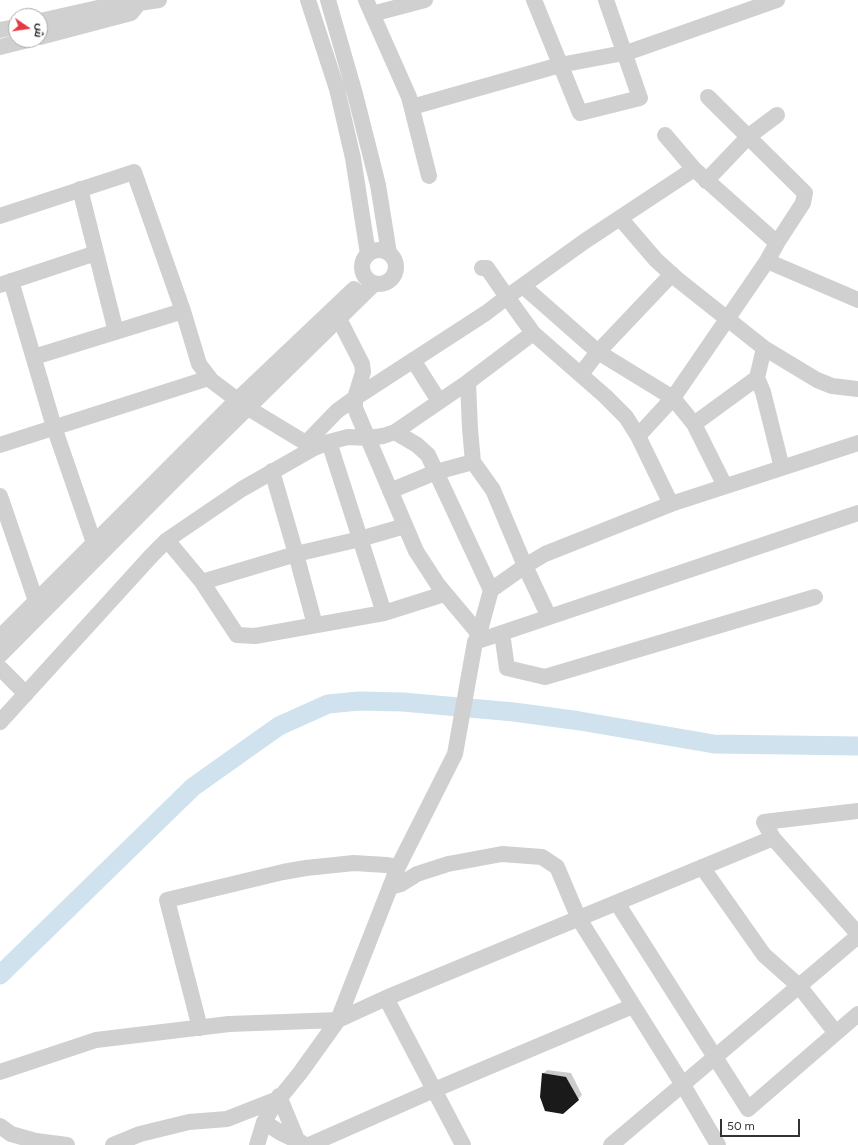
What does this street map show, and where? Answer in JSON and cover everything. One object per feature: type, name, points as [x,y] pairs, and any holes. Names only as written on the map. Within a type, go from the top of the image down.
[{"type":"street","points":[[48,19],[125,2],[159,0]]},
{"type":"street","points":[[308,0],[337,90],[354,166],[368,254]]},
{"type":"street","points":[[328,0],[355,94],[378,185],[389,253],[396,261],[397,267],[394,277],[385,284],[370,281],[362,274],[362,263],[368,254],[378,250],[389,253]]},
{"type":"street","points":[[425,0],[369,7],[409,97],[429,176]]},
{"type":"street","points":[[534,0],[580,113],[640,98],[606,0]]},
{"type":"street","points":[[412,107],[560,65],[624,53],[777,0]]},
{"type":"street","points":[[48,35],[131,13],[139,2]]},
{"type":"street","points":[[638,436],[673,398],[766,261],[803,203],[805,193],[708,96]]},
{"type":"street","points":[[706,181],[749,136],[777,115]]},
{"type":"street","points":[[665,135],[706,181],[777,243]]},
{"type":"street","points":[[0,722],[167,540],[242,488],[272,471],[310,446],[337,411],[355,398],[507,297],[585,241],[694,169]]},
{"type":"street","points":[[0,216],[134,172],[183,311],[199,364],[212,381],[243,404],[310,446],[348,437],[368,438],[383,436],[395,432],[468,382],[533,333]]},
{"type":"street","points":[[80,189],[116,332]]},
{"type":"street","points":[[620,218],[656,260],[764,348],[817,380],[832,386],[858,389]]},
{"type":"street","points":[[96,253],[6,283],[34,357],[54,428],[97,549]]},
{"type":"street","points":[[766,261],[858,300]]},
{"type":"street","points":[[482,268],[487,268],[533,333],[581,374],[626,417],[638,436],[671,504]]},
{"type":"street","points":[[581,374],[598,352],[672,274]]},
{"type":"street","points":[[243,404],[339,319],[370,281]]},
{"type":"street","points":[[0,655],[97,549],[370,281]]},
{"type":"street","points":[[523,286],[598,352],[673,398],[694,424],[725,486]]},
{"type":"street","points":[[34,357],[183,311]]},
{"type":"street","points":[[339,319],[362,364],[363,372],[355,398],[355,408],[390,491],[416,551],[476,642]]},
{"type":"street","points":[[764,348],[757,378],[763,392],[782,468]]},
{"type":"street","points":[[413,360],[439,401]]},
{"type":"street","points":[[0,445],[209,378]]},
{"type":"street","points":[[694,424],[757,378]]},
{"type":"street","points":[[468,382],[470,429],[474,462],[493,490],[525,566],[549,617]]},
{"type":"street","points":[[395,432],[417,445],[428,455],[491,590]]},
{"type":"street","points":[[329,442],[384,613]]},
{"type":"street","points":[[257,1143],[264,1122],[279,1098],[300,1073],[338,1020],[398,867],[455,754],[476,642],[491,590],[545,554],[671,504],[858,443]]},
{"type":"street","points":[[390,491],[436,472],[474,462]]},
{"type":"street","points":[[272,471],[315,625]]},
{"type":"street","points":[[0,496],[3,513],[36,601]]},
{"type":"street","points":[[476,642],[858,513]]},
{"type":"street","points":[[202,582],[296,554],[360,539],[405,526]]},
{"type":"street","points":[[167,540],[202,582],[237,635],[255,636],[384,613],[444,594]]},
{"type":"street","points":[[0,637],[36,601],[97,549]]},
{"type":"street","points":[[502,633],[507,668],[545,677],[815,597]]},
{"type":"street","points":[[0,668],[26,694]]},
{"type":"street","points":[[611,1145],[858,935],[773,838],[764,822],[858,811]]},
{"type":"street","points":[[0,1072],[96,1040],[228,1024],[338,1020],[386,998],[773,838]]},
{"type":"street","points":[[390,887],[401,884],[417,874],[448,864],[502,854],[542,857],[557,867],[579,918],[683,1085],[718,1145]]},
{"type":"street","points":[[200,1028],[167,900],[283,872],[306,868],[354,863],[398,867]]},
{"type":"street","points":[[702,867],[764,955],[799,986],[836,1033]]},
{"type":"street","points":[[617,902],[748,1110],[858,1014]]},
{"type":"street","points":[[386,998],[463,1145]]},
{"type":"street","points":[[264,1122],[281,1133],[314,1143],[434,1090],[633,1006]]},
{"type":"street","points":[[279,1098],[314,1143]]},
{"type":"street","points":[[113,1145],[140,1134],[189,1122],[227,1119],[279,1098]]},
{"type":"street","points":[[0,1126],[11,1134],[36,1141],[67,1145]]},
{"type":"building","points":[[542,1073],[566,1077],[579,1100],[563,1114],[545,1111],[540,1097]]},
{"type":"waterway","points":[[0,975],[193,787],[279,726],[328,704],[359,701],[403,702],[514,712],[580,721],[714,744],[858,746]]}]
